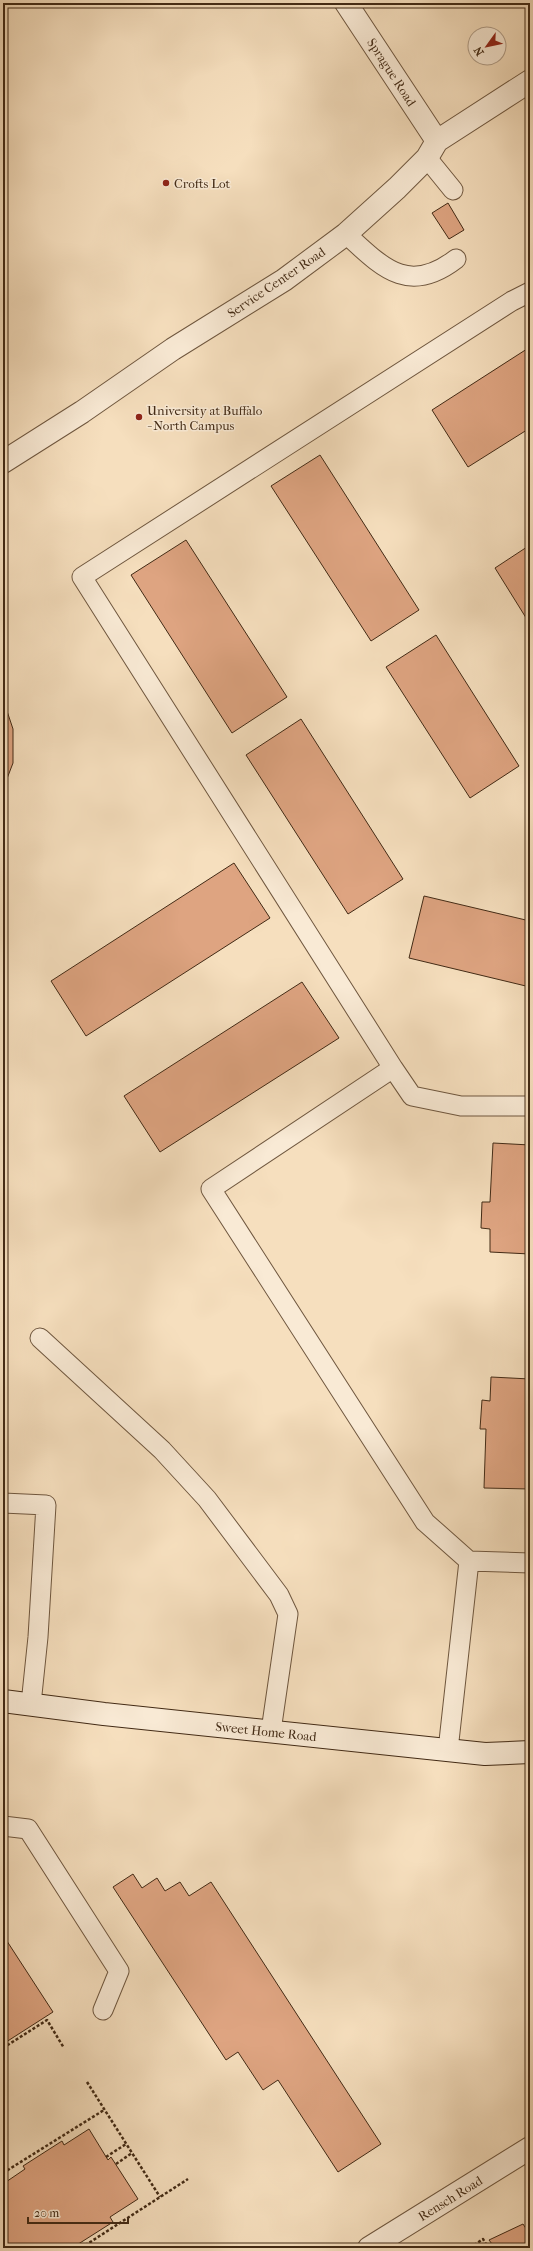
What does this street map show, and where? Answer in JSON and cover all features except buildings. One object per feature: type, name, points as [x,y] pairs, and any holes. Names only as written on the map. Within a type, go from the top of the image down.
[{"type":"street","name":"Sprague Road","points":[[346,3],[432,150]]},
{"type":"street","name":"Service Center Road","points":[[3,462],[82,412],[173,349],[284,280],[346,234],[432,150],[530,81]]},
{"type":"street","name":"Sweet Home Road","points":[[3,1700],[271,1732],[485,1754],[530,1752]]},
{"type":"street","name":"Rensch Road","points":[[370,2248],[530,2148]]},
{"type":"lane","points":[[432,150],[453,190]]},
{"type":"lane","points":[[346,234],[377,262],[401,276],[425,277],[456,259]]},
{"type":"lane","points":[[530,292],[512,301],[82,577],[412,1096],[461,1106],[530,1106]]},
{"type":"lane","points":[[393,1068],[211,1189],[425,1522],[469,1562],[530,1563]]},
{"type":"lane","points":[[40,1338],[162,1450],[207,1499],[279,1595],[288,1614],[271,1732]]},
{"type":"lane","points":[[3,1503],[46,1506],[38,1637],[31,1704]]},
{"type":"lane","points":[[448,1750],[469,1562]]},
{"type":"lane","points":[[3,1826],[28,1829],[119,1971],[103,2010]]},
{"type":"path","points":[[3,2048],[47,2020],[64,2048]]},
{"type":"path","points":[[86,2082],[160,2197]]},
{"type":"path","points":[[3,2174],[104,2110]]},
{"type":"path","points":[[106,2157],[126,2144]]},
{"type":"path","points":[[116,2164],[132,2153]]},
{"type":"path","points":[[81,2248],[188,2179]]},
{"type":"path","points":[[470,2248],[483,2239],[487,2246]]},
{"type":"place","name":"Crofts Lot","points":[[166,183]]},
{"type":"place","name":"University at Buffalo - North Campus","points":[[139,417]]}]
